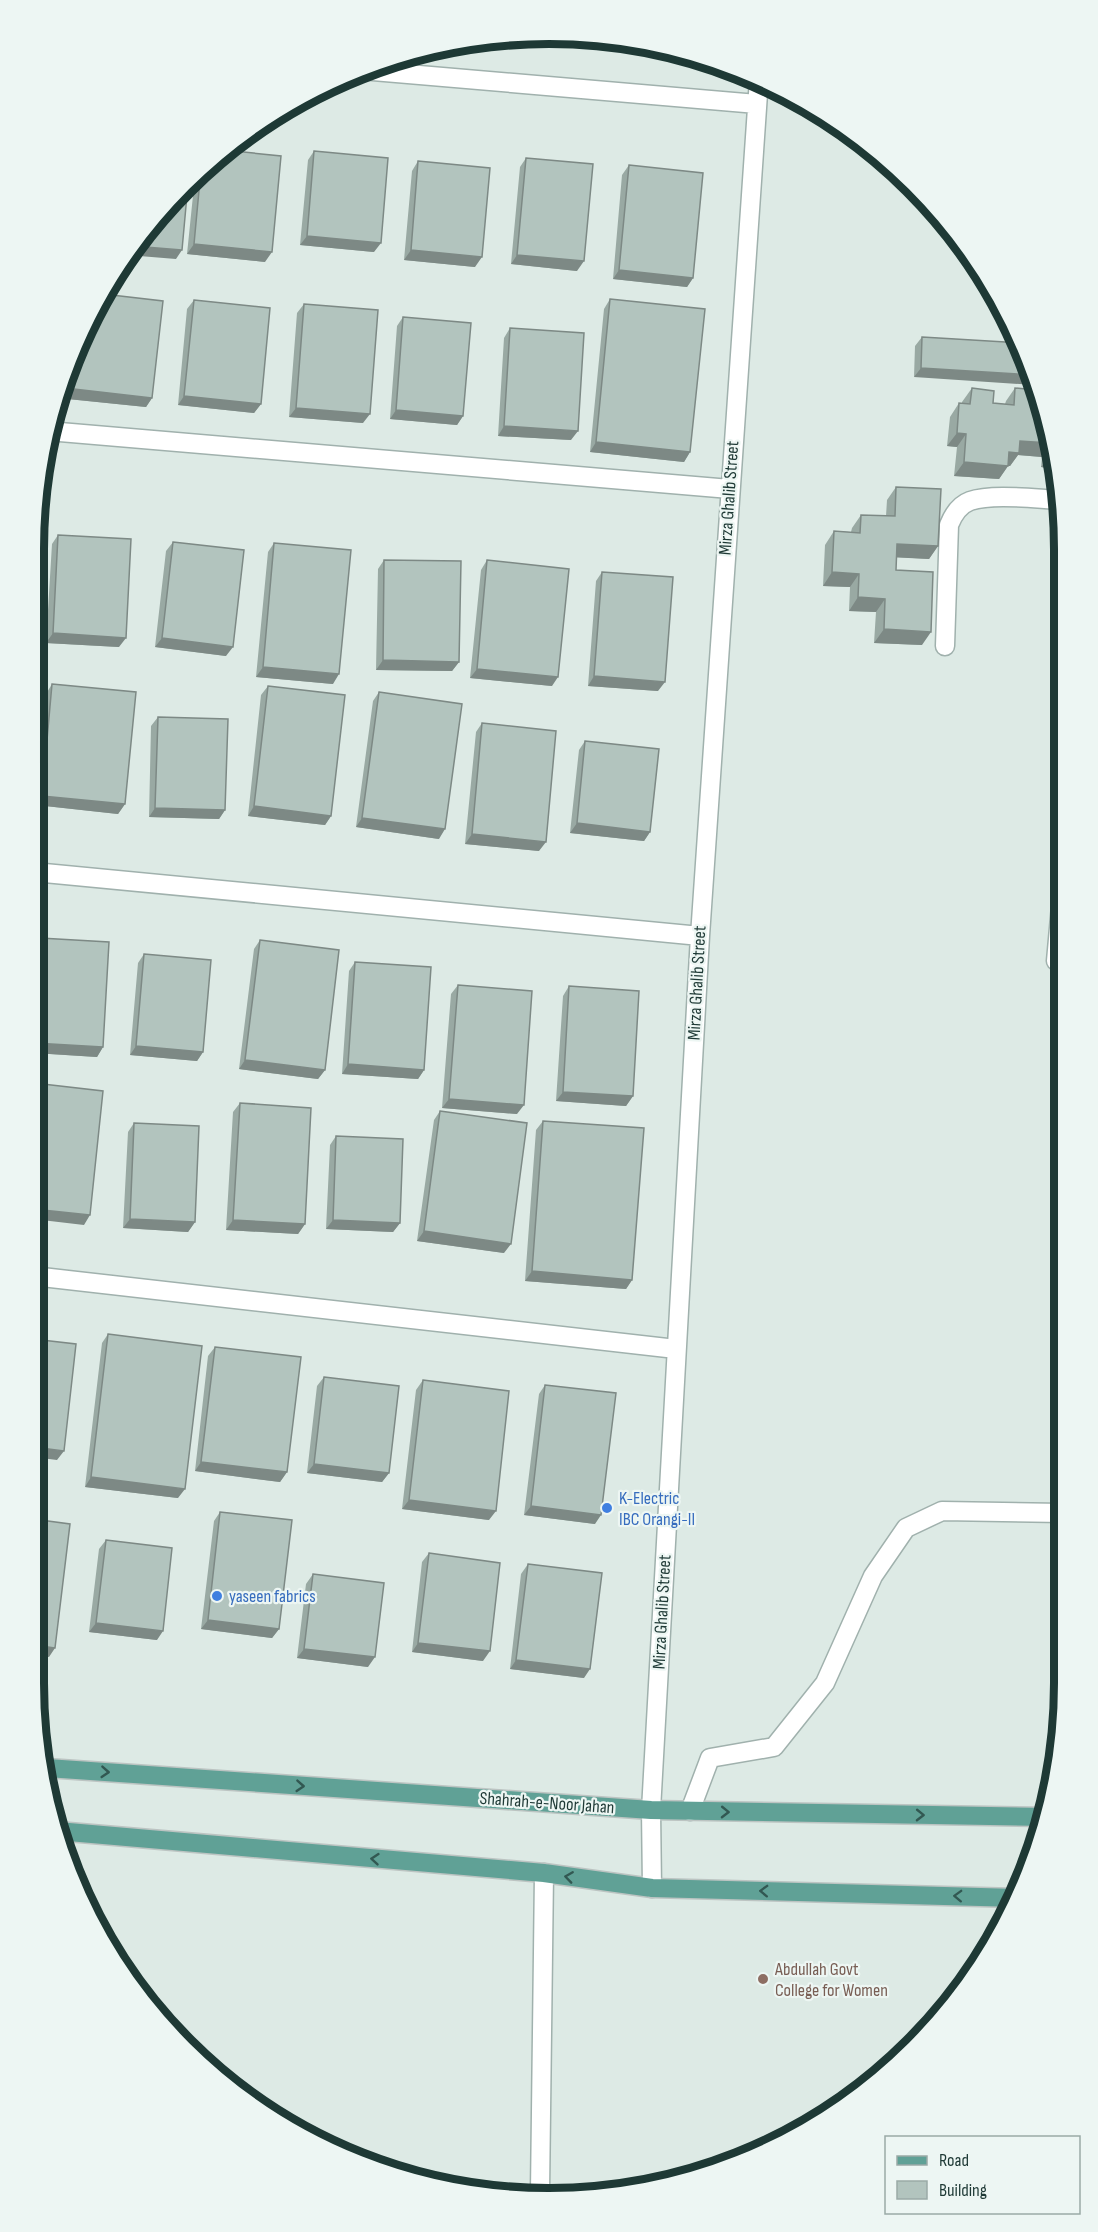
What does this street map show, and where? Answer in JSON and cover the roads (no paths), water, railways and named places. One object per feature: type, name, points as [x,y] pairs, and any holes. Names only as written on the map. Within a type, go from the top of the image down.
[{"type":"main road","name":"Shahrah-e-Noor Jahan","points":[[51,1768],[651,1810],[1036,1817]]},
{"type":"main road","points":[[66,1832],[544,1873],[652,1888],[1006,1898]]},
{"type":"street","points":[[382,72],[757,104]]},
{"type":"street","name":"Mirza Ghalib Street","points":[[652,1888],[651,1810],[700,936],[758,89]]},
{"type":"street","points":[[58,432],[730,489]]},
{"type":"street","points":[[945,646],[949,525],[952,516],[968,502],[984,498],[1052,500]]},
{"type":"street","points":[[44,873],[700,936]]},
{"type":"street","points":[[44,1277],[676,1349]]},
{"type":"street","points":[[690,1811],[710,1758],[774,1747],[825,1683],[873,1576],[906,1528],[942,1511],[1054,1513]]},
{"type":"street","points":[[540,2188],[544,1873]]},
{"type":"place","name":"K-Electric IBC Orangi-II","points":[[607,1508]]},
{"type":"place","name":"yaseen fabrics","points":[[217,1596]]},
{"type":"place","name":"Abdullah Govt College for Women","points":[[763,1979]]}]
